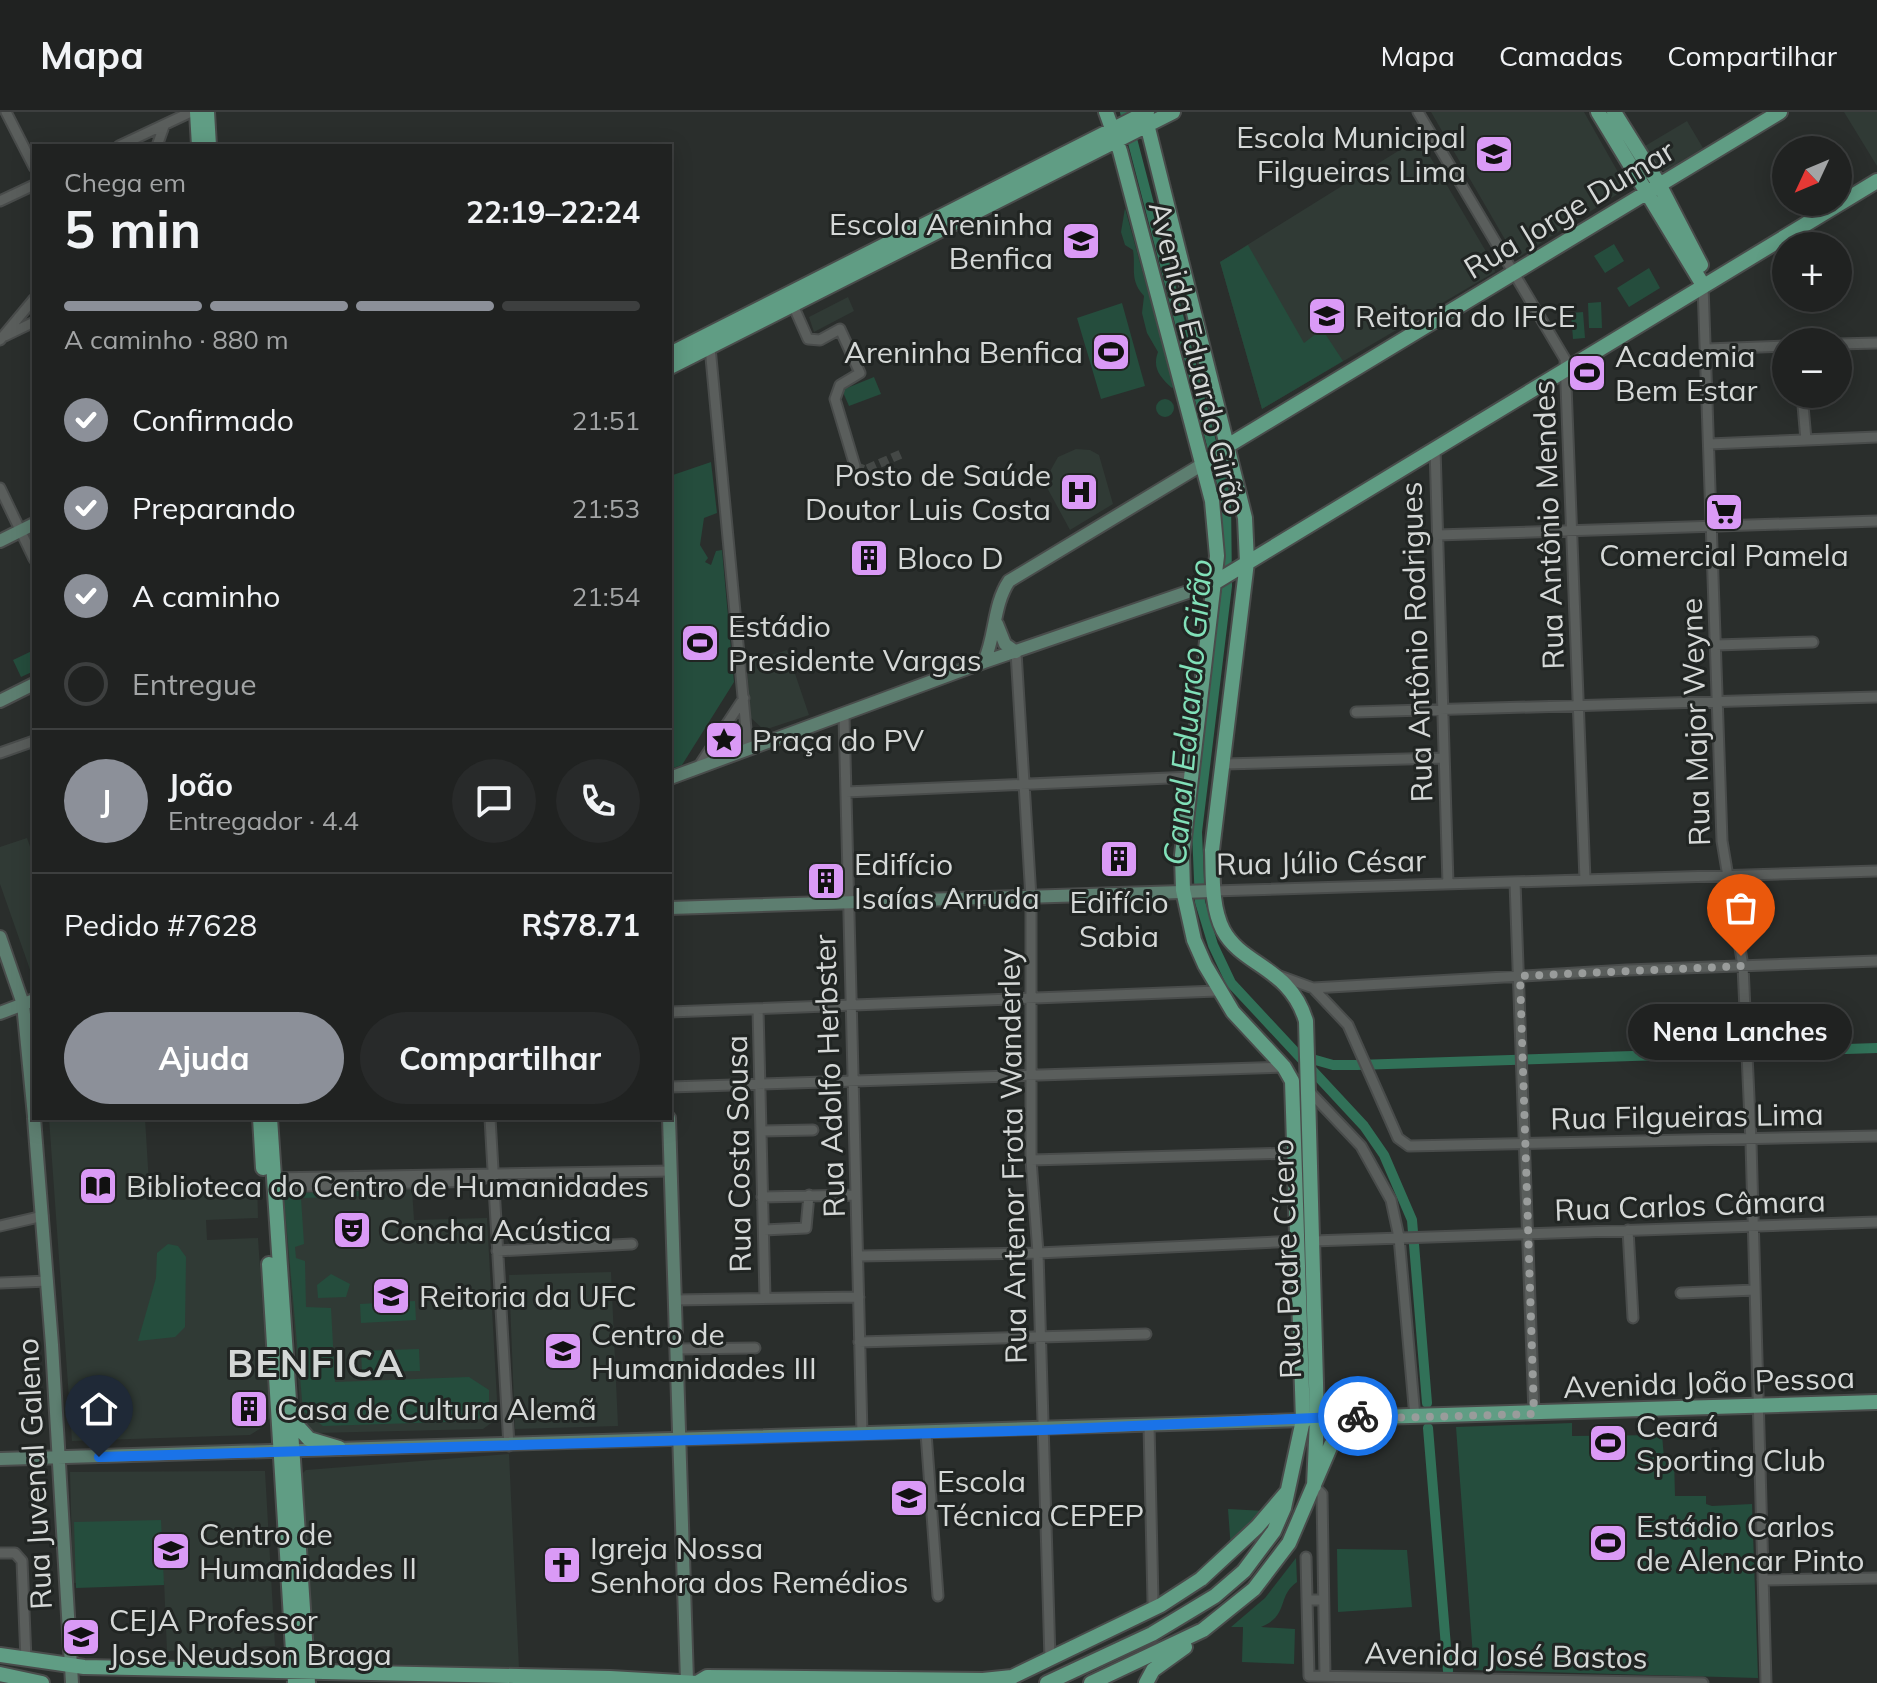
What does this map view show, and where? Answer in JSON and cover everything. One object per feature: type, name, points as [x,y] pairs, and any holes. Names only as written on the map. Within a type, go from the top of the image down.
[{"type":"main road","points":[[194,112],[199,144]]},
{"type":"main road","points":[[207,112],[209,144]]},
{"type":"main road","name":"Avenida Eduardo Girão","points":[[1106,112],[1132,124]]},
{"type":"main road","points":[[672,353],[911,237],[1132,124],[1173,112]]},
{"type":"main road","points":[[1598,112],[1653,188]]},
{"type":"main road","name":"Rua Jorge Dumar","points":[[1216,454],[1780,112]]},
{"type":"main road","points":[[1618,113],[1653,188],[1706,283]]},
{"type":"main road","name":"Avenida Eduardo Girão","points":[[1132,124],[1216,454],[1245,518],[1230,573],[1192,777],[1182,855],[1194,940],[1217,991],[1284,1067]]},
{"type":"main road","name":"Avenida Eduardo Girão","points":[[1132,124],[1216,454],[1212,501],[1217,556],[1230,573],[1224,764],[1212,850],[1210,891],[1228,938],[1275,974],[1302,1010],[1307,1055]]},
{"type":"main road","points":[[1230,573],[1877,181]]},
{"type":"main road","points":[[672,366],[793,305],[911,237]]},
{"type":"main road","name":"Rua Padre Cícero","points":[[1307,1055],[1305,1241],[1314,1486]]},
{"type":"main road","name":"Rua Padre Cícero","points":[[1284,1067],[1292,1081],[1295,1153],[1305,1241]]},
{"type":"main road","points":[[260,1120],[301,1678]]},
{"type":"main road","points":[[270,1120],[289,1412],[292,1424],[309,1439],[339,1448]]},
{"type":"main road","name":"Avenida João Pessoa","points":[[1310,1420],[1368,1415],[1384,1418],[1877,1402]]},
{"type":"main road","points":[[285,1451],[289,1412]]},
{"type":"main road","points":[[1091,1683],[1203,1630],[1254,1589],[1289,1543],[1331,1445],[1342,1433],[1384,1418]]},
{"type":"main road","name":"Rua Padre Cícero","points":[[1047,1683],[1152,1634],[1215,1596],[1244,1571],[1274,1531],[1310,1420]]},
{"type":"main road","points":[[0,1655],[71,1667],[301,1678],[692,1682],[707,1677],[997,1680],[1050,1660],[1161,1605],[1201,1579],[1257,1527],[1286,1493]]},
{"type":"main road","points":[[1146,1683],[1153,1670],[1193,1643],[1203,1630]]},
{"type":"main road","points":[[9,1678],[42,1683]]},
{"type":"street","points":[[124,144],[194,112]]},
{"type":"street","name":"Rua Antônio Mendes","points":[[1418,112],[1565,359],[1585,880]]},
{"type":"street","points":[[8,113],[32,163]]},
{"type":"street","points":[[158,144],[164,126]]},
{"type":"street","points":[[0,201],[32,186]]},
{"type":"street","name":"Rua Major Weyne","points":[[1706,283],[1722,841],[1743,966],[1751,1142],[1766,1683]]},
{"type":"street","points":[[0,339],[32,301]]},
{"type":"street","points":[[793,305],[808,339],[812,342],[820,340],[840,329],[860,366],[860,373],[840,385],[835,399],[855,466]]},
{"type":"street","points":[[0,339],[32,323]]},
{"type":"street","points":[[1852,344],[1877,343]]},
{"type":"street","points":[[710,347],[748,750]]},
{"type":"street","points":[[1707,349],[1772,347]]},
{"type":"street","points":[[1803,408],[1806,440]]},
{"type":"street","points":[[1709,444],[1877,437]]},
{"type":"street","name":"Rua Antônio Rodrigues","points":[[1435,447],[1448,884]]},
{"type":"street","name":"Rua Jorge Dumar","points":[[984,662],[997,624],[998,598],[1009,581],[1216,454]]},
{"type":"street","points":[[0,488],[32,555]]},
{"type":"street","points":[[1437,535],[1877,521]]},
{"type":"street","points":[[0,541],[32,525]]},
{"type":"street","points":[[672,777],[1230,573]]},
{"type":"street","points":[[997,624],[1005,644],[1016,652]]},
{"type":"street","points":[[1716,645],[1813,642]]},
{"type":"street","name":"Rua Antenor Frota Wanderley","points":[[1016,652],[1031,898],[1031,1160],[1038,1253],[1050,1660]]},
{"type":"street","points":[[0,701],[32,685]]},
{"type":"street","points":[[1356,712],[1877,697]]},
{"type":"street","points":[[697,769],[744,698]]},
{"type":"street","name":"Rua Adolfo Herbster","points":[[844,716],[862,1434]]},
{"type":"street","points":[[0,753],[32,742]]},
{"type":"street","points":[[1224,764],[1442,758]]},
{"type":"street","points":[[846,792],[1192,777]]},
{"type":"street","name":"Rua Júlio César","points":[[672,908],[1877,871]]},
{"type":"street","points":[[1515,882],[1534,1414]]},
{"type":"street","name":"Rua Juvenal Galeno","points":[[0,937],[29,1002],[32,1071]]},
{"type":"street","points":[[1275,974],[1313,988],[1877,961]]},
{"type":"street","name":"Rua Filgueiras Lima","points":[[1313,988],[1348,1025],[1402,1144],[1751,1142],[1877,1136]]},
{"type":"street","points":[[672,1012],[1217,991]]},
{"type":"street","points":[[0,1013],[29,1002]]},
{"type":"street","name":"Rua Costa Sousa","points":[[758,1009],[765,1298]]},
{"type":"street","points":[[672,1087],[1284,1067]]},
{"type":"street","points":[[1308,1084],[1361,1146],[1386,1188],[1402,1237],[1415,1417]]},
{"type":"street","name":"Rua Juvenal Galeno","points":[[34,1120],[48,1281],[72,1683]]},
{"type":"street","points":[[490,1120],[509,1446]]},
{"type":"street","points":[[669,1120],[692,1682]]},
{"type":"street","points":[[761,1131],[813,1130]]},
{"type":"street","points":[[1031,1160],[1295,1153]]},
{"type":"street","points":[[272,1182],[478,1181],[493,1174],[671,1171]]},
{"type":"street","points":[[764,1230],[806,1228],[809,1195]]},
{"type":"street","points":[[762,1197],[856,1195]]},
{"type":"street","points":[[0,1226],[43,1216]]},
{"type":"street","name":"Rua Carlos Câmara","points":[[859,1256],[1038,1253],[1402,1237],[1877,1222]]},
{"type":"street","points":[[1628,1230],[1633,1318]]},
{"type":"street","points":[[497,1251],[632,1244]]},
{"type":"street","points":[[0,1283],[48,1281]]},
{"type":"street","points":[[1681,1293],[1755,1290]]},
{"type":"street","points":[[675,1300],[859,1297]]},
{"type":"street","points":[[859,1342],[1146,1334]]},
{"type":"street","points":[[677,1349],[755,1348]]},
{"type":"street","points":[[0,1459],[1310,1420]]},
{"type":"street","points":[[1149,1425],[1153,1602]]},
{"type":"street","points":[[926,1433],[938,1596]]},
{"type":"street","name":"Rua Padre Cícero","points":[[1314,1486],[1322,1494],[1325,1676]]},
{"type":"street","points":[[0,1553],[20,1556],[26,1660]]},
{"type":"street","points":[[1306,1557],[1307,1600],[1323,1600]]},
{"type":"street","points":[[1763,1580],[1877,1578]]},
{"type":"street","name":"Avenida José Bastos","points":[[1307,1600],[1309,1676],[1703,1683]]},
{"type":"shaded area","points":[[1431,112],[1584,112],[1627,188],[1519,257],[1514,255]]},
{"type":"shaded area","points":[[1844,112],[1877,112],[1877,166]]},
{"type":"shaded area","points":[[1687,121],[1703,148],[1665,171],[1659,170],[1645,146]]},
{"type":"shaded area","name":"Reitoria do IFCE","points":[[1419,138],[1494,265],[1495,272],[1262,409],[1220,262]]},
{"type":"shaded area","points":[[848,297],[854,311],[814,332],[809,317]]},
{"type":"shaded area","name":"Posto de Saúde Doutor Luis Costa","points":[[1076,449],[1090,450],[1099,455],[1113,504],[1070,530],[1044,482],[1058,457]]},
{"type":"shaded area","points":[[787,650],[809,715],[764,730],[750,717],[747,663]]},
{"type":"shaded area","points":[[27,838],[32,852],[32,975],[0,884],[0,847]]},
{"type":"shaded area","points":[[49,1120],[145,1120],[149,1184],[257,1180],[258,1218],[206,1220],[207,1240],[258,1238],[270,1418],[250,1435],[72,1441]]},
{"type":"shaded area","name":"Reitoria da UFC","points":[[412,1189],[414,1220],[487,1218],[498,1418],[483,1429],[316,1433],[301,1418],[284,1198],[289,1193]]},
{"type":"shaded area","name":"Centro de Humanidades III","points":[[611,1272],[618,1426],[515,1429],[509,1275]]},
{"type":"shaded area","points":[[509,1454],[519,1668],[312,1662],[302,1474],[306,1470]]},
{"type":"shaded area","name":"Centro de Humanidades II","points":[[265,1471],[275,1646],[167,1651],[164,1581],[73,1583],[70,1472]]},
{"type":"green space","points":[[1125,208],[1172,388],[1158,372],[1158,352],[1147,333],[1142,313],[1144,296],[1135,279],[1133,250],[1125,245],[1121,232]]},
{"type":"green space","points":[[1614,244],[1624,261],[1605,273],[1594,256]]},
{"type":"green space","points":[[1248,245],[1304,343],[1322,329],[1343,361],[1262,409],[1220,262]]},
{"type":"green space","points":[[1649,268],[1660,288],[1629,307],[1617,288]]},
{"type":"green space","points":[[1601,302],[1602,328],[1589,328],[1588,303]]},
{"type":"green space","name":"Areninha Benfica","points":[[1122,303],[1145,386],[1101,399],[1077,318]]},
{"type":"green space","points":[[1583,312],[1585,338],[1573,339],[1571,313]]},
{"type":"green space","points":[[874,377],[881,394],[849,406],[842,390]]},
{"type":"green space","points":[[1161,399],[1169,399],[1174,408],[1172,415],[1161,417],[1156,412],[1156,404]]},
{"type":"green space","name":"Estádio Presidente Vargas","points":[[711,462],[717,513],[704,518],[700,545],[708,558],[705,562],[711,565],[716,551],[722,550],[734,682],[682,765],[672,768],[672,475]]},
{"type":"green space","points":[[32,651],[32,672],[21,677],[13,660]]},
{"type":"green space","points":[[372,1191],[373,1196],[301,1198],[304,1244],[295,1247],[296,1258],[305,1261],[306,1307],[331,1308],[335,1382],[469,1377],[489,1390],[489,1409],[477,1421],[323,1426],[303,1411],[284,1198],[289,1193]]},
{"type":"green space","points":[[168,1244],[178,1246],[186,1257],[185,1327],[175,1337],[138,1341],[156,1278],[157,1253]]},
{"type":"green space","points":[[331,1274],[350,1284],[346,1297],[318,1298],[317,1285]]},
{"type":"green space","points":[[415,1301],[416,1320],[361,1323],[360,1304]]},
{"type":"green space","points":[[419,1349],[420,1371],[362,1372],[361,1351]]},
{"type":"green space","name":"Estádio Carlos de Alencar Pinto","points":[[1572,1423],[1572,1436],[1662,1435],[1664,1458],[1674,1458],[1675,1496],[1706,1496],[1706,1504],[1712,1506],[1752,1504],[1758,1678],[1474,1670],[1456,1427]]},
{"type":"green space","points":[[1228,1509],[1265,1511],[1231,1550]]},
{"type":"green space","points":[[161,1520],[164,1585],[76,1588],[74,1522]]},
{"type":"green space","points":[[1337,1549],[1407,1550],[1412,1607],[1338,1612]]},
{"type":"green space","points":[[1296,1558],[1297,1582],[1287,1594],[1276,1617],[1261,1627],[1295,1629],[1294,1664],[1242,1662],[1243,1627],[1231,1627],[1265,1598]]},
{"type":"waterway","name":"Canal Eduardo Girão","points":[[1125,112],[1226,499],[1227,586],[1197,832],[1200,902],[1213,945],[1231,983],[1364,1126],[1384,1155],[1412,1220],[1427,1403]]},
{"type":"waterway","points":[[1305,1057],[1333,1065],[1357,1065],[1877,1048]]},
{"type":"waterway","name":"Canal Eduardo Girão","points":[[1428,1428],[1448,1671]]},
{"type":"tunnel","points":[[855,466],[865,470],[901,454]]},
{"type":"way so far","points":[[1358,1416],[1534,1414],[1520,976],[1743,966],[1741,956]]},
{"type":"place","name":"Escola Municipal Filgueiras Lima","points":[[1494,154]]},
{"type":"place","name":"Escola Areninha Benfica","points":[[1081,241]]},
{"type":"place","name":"Reitoria do IFCE","points":[[1327,316]]},
{"type":"place","name":"Areninha Benfica","points":[[1111,352]]},
{"type":"place","name":"Academia Bem Estar","points":[[1587,373]]},
{"type":"place","name":"Posto de Saúde Doutor Luis Costa","points":[[1079,492]]},
{"type":"place","name":"Comercial Pamela","points":[[1724,512]]},
{"type":"place","name":"Bloco D","points":[[869,558]]},
{"type":"place","name":"Estádio Presidente Vargas","points":[[700,643]]},
{"type":"place","name":"Praça do PV","points":[[724,740]]},
{"type":"place","name":"Edifício Sabia","points":[[1119,859]]},
{"type":"place","name":"Edifício Isaías Arruda","points":[[826,881]]},
{"type":"place","name":"Nena Lanches","points":[[1741,956]]},
{"type":"place","name":"Biblioteca do Centro de Humanidades","points":[[98,1186]]},
{"type":"place","name":"Concha Acústica","points":[[352,1230]]},
{"type":"place","name":"Reitoria da UFC","points":[[391,1296]]},
{"type":"place","name":"Centro de Humanidades III","points":[[563,1351]]},
{"type":"place","name":"Casa de Cultura Alemã","points":[[249,1409]]},
{"type":"place","name":"Ceará Sporting Club","points":[[1608,1443]]},
{"type":"place","name":"Escola Técnica CEPEP","points":[[909,1498]]},
{"type":"place","name":"Estádio Carlos de Alencar Pinto","points":[[1608,1543]]},
{"type":"place","name":"Centro de Humanidades II","points":[[171,1551]]},
{"type":"place","name":"Igreja Nossa Senhora dos Remédios","points":[[562,1565]]},
{"type":"place","name":"CEJA Professor Jose Neudson Braga","points":[[81,1637]]},
{"type":"district","name":"BENFICA","points":[[316,1363]]},
{"type":"route","points":[[99,1457],[1043,1430],[1358,1416]]}]
